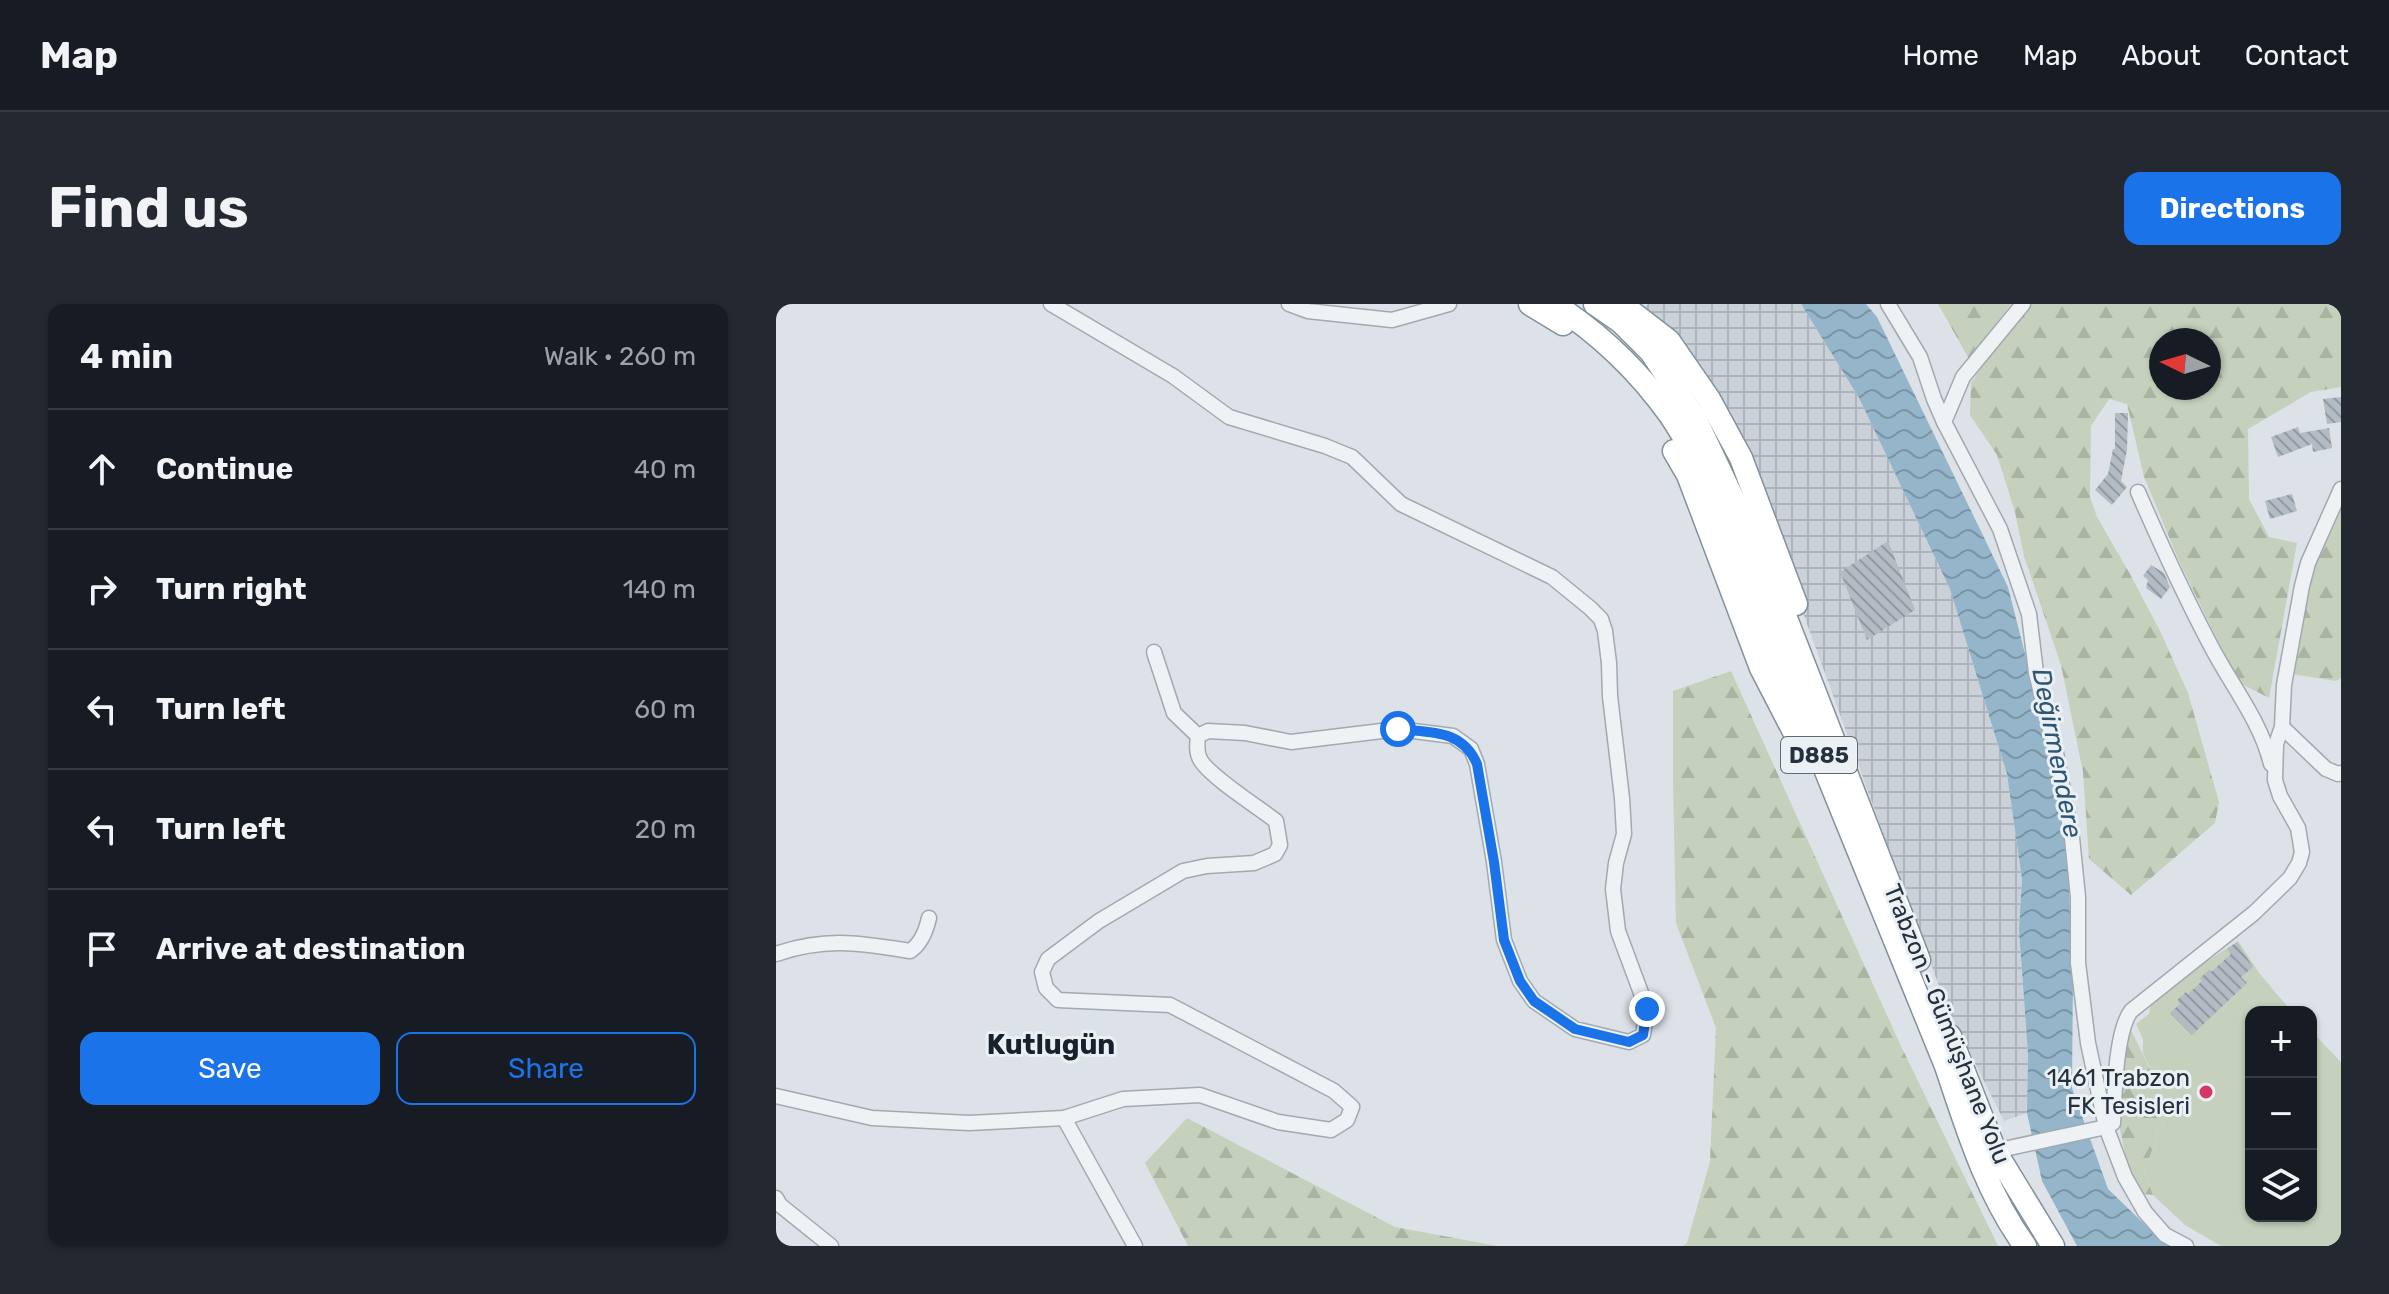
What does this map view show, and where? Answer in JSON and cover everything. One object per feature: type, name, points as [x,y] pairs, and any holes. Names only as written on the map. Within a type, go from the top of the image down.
[{"type":"highway","name":"Trabzon - Gümüşhane Yolu","points":[[1530,304],[1571,329],[1602,355],[1629,384],[1661,427],[1688,475],[1761,668],[1858,850]]},
{"type":"highway","name":"Trabzon - Gümüşhane Yolu","points":[[1554,304],[1620,355],[1647,385],[1672,418],[1705,474],[1946,1066],[1977,1158],[2006,1220],[2025,1246]]},
{"type":"highway","name":"Trabzon - Gümüşhane Yolu","points":[[1595,304],[1621,322],[1651,352],[1694,416],[1770,577],[1855,796],[2001,1149],[2053,1246]]},
{"type":"highway","name":"Trabzon - Gümüşhane Yolu","points":[[1621,304],[1669,341],[1709,399],[1741,458],[1825,684],[1855,796]]},
{"type":"street","points":[[1051,304],[1173,376],[1229,417],[1352,457],[1401,504],[1552,577],[1601,619],[1609,663],[1624,834],[1613,889],[1618,931],[1647,1009],[1643,1035],[1629,1042],[1575,1029],[1534,1001],[1520,981],[1504,940],[1477,764],[1471,749],[1453,736],[1398,729],[1291,742],[1245,733],[1208,731],[1198,736]]},
{"type":"street","points":[[1289,304],[1308,311],[1392,320],[1449,304]]},
{"type":"street","points":[[1888,304],[1920,357],[1944,422],[2000,529],[2029,614],[2036,673],[2056,753],[2072,838],[2078,897],[2078,963],[2100,1128],[2145,1212],[2165,1235],[2186,1246]]},
{"type":"street","points":[[1944,422],[1963,377],[2023,304]]},
{"type":"street","points":[[2275,780],[2284,685],[2302,586],[2308,563],[2341,489]]},
{"type":"street","points":[[2001,1149],[2113,1123],[2125,1019],[2276,894],[2290,878],[2302,852],[2298,828],[2280,796],[2266,744],[2206,636],[2138,492]]},
{"type":"street","points":[[1154,652],[1174,713],[1198,736]]},
{"type":"street","points":[[2282,727],[2326,769],[2341,773]]},
{"type":"street","points":[[776,1096],[872,1118],[969,1123],[1064,1118],[1123,1099],[1200,1095],[1278,1122],[1331,1130],[1347,1120],[1352,1107],[1334,1091],[1170,1005],[1058,1000],[1046,988],[1042,972],[1048,959],[1099,921],[1183,871],[1254,863],[1275,854],[1280,845],[1276,821],[1200,760],[1196,747],[1198,736]]},
{"type":"street","points":[[776,954],[796,947],[837,941],[910,951],[917,946],[929,918]]},
{"type":"street","points":[[1064,1118],[1135,1246]]},
{"type":"street","points":[[776,1198],[780,1205],[831,1246]]},
{"type":"shaded area","points":[[1648,304],[1801,304],[1859,398],[1950,589],[2007,774],[2022,879],[2019,930],[2028,1054],[2027,1113],[2004,1121],[1947,1008],[1761,498],[1643,310]]},
{"type":"green space","points":[[1938,304],[2011,304],[1969,359]]},
{"type":"green space","points":[[2026,304],[2341,304],[2341,387],[2311,392],[2248,429],[2249,499],[2269,537],[2297,543],[2269,698],[2238,682],[2179,561],[2144,477],[2127,404],[2109,399],[2091,426],[2090,497],[2097,517],[2160,631],[2188,693],[2219,802],[2215,823],[2131,895],[2089,859],[2083,772],[2061,665],[2024,556],[2015,512],[1997,455],[1970,415],[1971,383]]},
{"type":"green space","points":[[2341,497],[2341,678],[2336,681],[2292,674],[2310,573]]},
{"type":"green space","points":[[1731,671],[1900,1044],[1998,1246],[1683,1246],[1687,1243],[1710,1161],[1716,1028],[1676,923],[1673,691]]},
{"type":"green space","name":"1461 Trabzon FK Tesisleri","points":[[2238,941],[2287,1006],[2245,1006],[2245,1222],[2317,1222],[2317,1037],[2341,1062],[2341,1246],[2221,1246],[2185,1225],[2153,1195],[2144,1171],[2162,1125],[2166,1102],[2143,1053],[2143,1039],[2136,1024],[2149,1014],[2151,1004],[2160,992]]},
{"type":"green space","points":[[2132,1032],[2166,1102],[2162,1125],[2144,1171],[2153,1195],[2142,1194],[2126,1159],[2119,1124],[2125,1038]]},
{"type":"green space","points":[[1187,1118],[1395,1227],[1498,1246],[1188,1246],[1145,1163]]},
{"type":"water","name":"Değirmendere","points":[[1801,304],[1866,304],[1877,317],[2008,587],[2065,811],[2073,971],[2072,1088],[2108,1189],[2167,1246],[2077,1246],[2042,1181],[2027,1113],[2028,1054],[2019,930],[2022,879],[2007,774],[1950,589],[1859,398]]},
{"type":"building","points":[[2341,397],[2341,422],[2327,424],[2323,399]]},
{"type":"building","points":[[2115,413],[2128,413],[2127,450],[2121,481],[2127,487],[2112,505],[2095,490],[2108,474],[2115,449]]},
{"type":"building","points":[[2298,427],[2300,433],[2329,428],[2332,448],[2313,452],[2312,444],[2278,457],[2271,437]]},
{"type":"building","points":[[2292,494],[2297,511],[2270,519],[2265,501]]},
{"type":"building","points":[[1888,541],[1915,610],[1867,640],[1840,572]]},
{"type":"building","points":[[2151,565],[2164,573],[2170,587],[2161,599],[2146,588],[2148,580],[2143,576]]},
{"type":"building","points":[[2237,942],[2253,967],[2241,977],[2247,983],[2192,1035],[2170,1013],[2180,1004],[2177,1000],[2186,992],[2188,994],[2202,981],[2200,978],[2231,954],[2227,949]]},
{"type":"place","name":"1461 Trabzon FK Tesisleri","points":[[2206,1092]]},
{"type":"district","name":"Kutlugün","points":[[1051,1044]]},
{"type":"route","points":[[1398,729],[1453,736],[1471,749],[1477,764],[1494,862],[1504,940],[1520,981],[1534,1001],[1575,1029],[1629,1042],[1643,1035],[1647,1009]]}]
